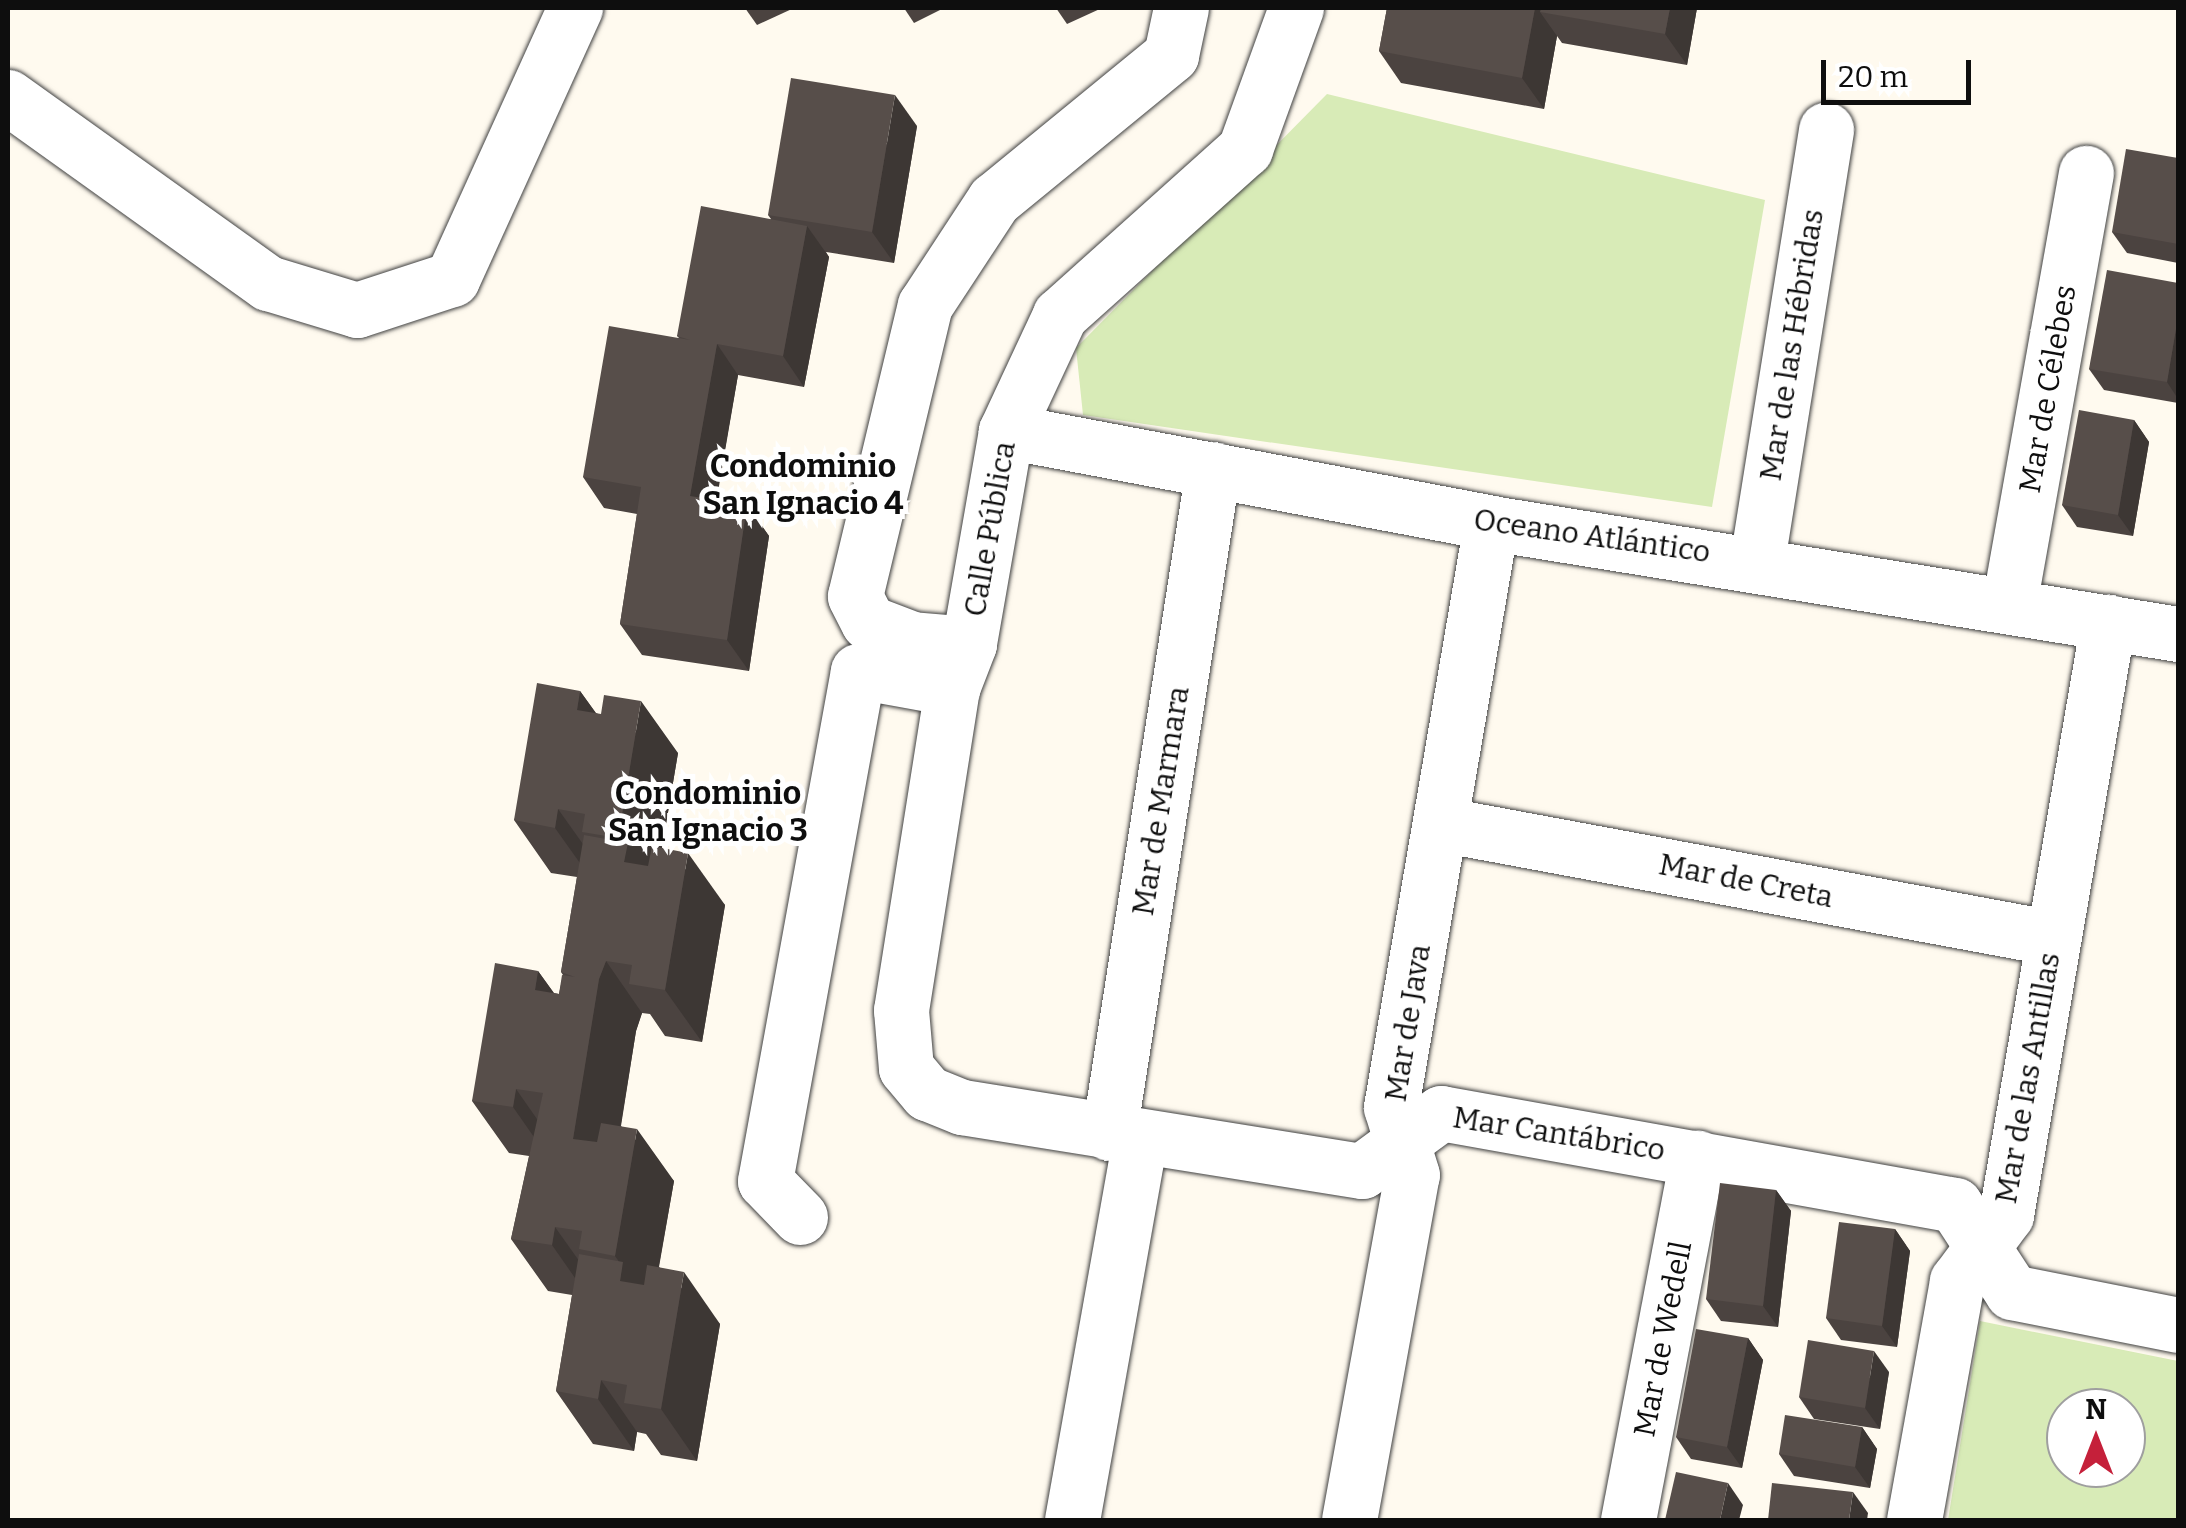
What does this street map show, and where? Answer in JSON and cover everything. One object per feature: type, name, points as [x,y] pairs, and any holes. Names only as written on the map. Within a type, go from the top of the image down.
[{"type":"street","points":[[8,97],[268,283],[358,310],[452,279],[576,8]]},
{"type":"street","points":[[961,666],[868,622],[855,596],[925,305],[994,200],[1171,55],[1181,8]]},
{"type":"street","name":"Calle Pública","points":[[916,1082],[899,1034],[961,666],[1006,431],[1060,315],[1245,149],[1296,8]]},
{"type":"street","name":"Mar de las Hébridas","points":[[1758,560],[1826,129]]},
{"type":"street","name":"Mar de Célebes","points":[[2009,604],[2086,173]]},
{"type":"street","name":"Oceano Atlántico","points":[[1006,431],[1491,523],[1758,560],[2178,634]]},
{"type":"street","name":"Mar de Marmara","points":[[1072,1520],[1213,469]]},
{"type":"street","name":"Mar de Java","points":[[1349,1520],[1412,1175],[1391,1108],[1491,523]]},
{"type":"street","name":"Mar de las Antillas","points":[[1914,1520],[1958,1281],[2006,1215],[2108,622]]},
{"type":"street","points":[[800,1217],[764,1181],[858,671],[961,666]]},
{"type":"street","name":"Mar de Creta","points":[[1440,824],[2053,938]]},
{"type":"street","name":"Mar Cantábrico","points":[[916,1082],[962,1108],[1362,1170],[1441,1113],[1955,1204],[2012,1292],[2178,1325]]},
{"type":"street","name":"Mar de Wedell","points":[[1628,1520],[1697,1157]]},
{"type":"green space","points":[[1327,94],[1765,200],[1712,507],[1083,415],[1076,348]]},
{"type":"green space","points":[[1980,1321],[2178,1361],[2178,1520],[1948,1520]]},
{"type":"building","points":[[1387,8],[1535,8],[1522,78],[1379,51]]},
{"type":"building","points":[[1541,8],[1670,8],[1665,34],[1540,12]]},
{"type":"building","points":[[791,78],[895,95],[872,232],[768,215]]},
{"type":"building","points":[[2126,149],[2178,158],[2178,244],[2112,232]]},
{"type":"building","points":[[701,206],[807,226],[783,356],[717,344],[690,496],[747,505],[727,640],[620,624],[641,487],[583,477],[609,326],[690,340],[677,336]]},
{"type":"building","points":[[2107,270],[2178,283],[2178,317],[2167,382],[2089,369]]},
{"type":"building","points":[[2079,410],[2134,420],[2118,515],[2062,505]]},
{"type":"building","points":[[537,683],[580,691],[577,710],[601,714],[604,695],[641,701],[618,838],[582,832],[585,814],[558,809],[555,828],[514,820]]},
{"type":"building","points":[[584,835],[628,843],[624,862],[648,866],[652,846],[688,853],[665,990],[629,984],[632,965],[606,961],[599,979],[573,1139],[597,1142],[601,1123],[637,1129],[615,1256],[579,1249],[582,1231],[555,1227],[552,1245],[511,1239],[543,1093],[516,1089],[513,1107],[472,1101],[495,963],[538,971],[535,990],[559,994],[562,975],[575,977],[561,972]]},
{"type":"building","points":[[1720,1183],[1776,1190],[1763,1306],[1706,1299]]},
{"type":"building","points":[[1839,1222],[1895,1229],[1882,1326],[1826,1318]]},
{"type":"building","points":[[579,1254],[623,1262],[620,1281],[644,1285],[647,1265],[684,1272],[661,1409],[624,1403],[627,1385],[601,1380],[598,1399],[556,1391]]},
{"type":"building","points":[[1696,1329],[1748,1338],[1727,1447],[1676,1437]]},
{"type":"building","points":[[1808,1340],[1874,1351],[1865,1408],[1799,1397]]},
{"type":"building","points":[[1785,1415],[1862,1427],[1855,1467],[1779,1454]]},
{"type":"building","points":[[1676,1472],[1728,1483],[1720,1520],[1665,1520]]},
{"type":"building","points":[[1772,1483],[1853,1492],[1849,1520],[1768,1520]]},
{"type":"district","name":"Condominio San Ignacio 4","points":[[803,486]]},
{"type":"district","name":"Condominio San Ignacio 3","points":[[708,812]]}]
